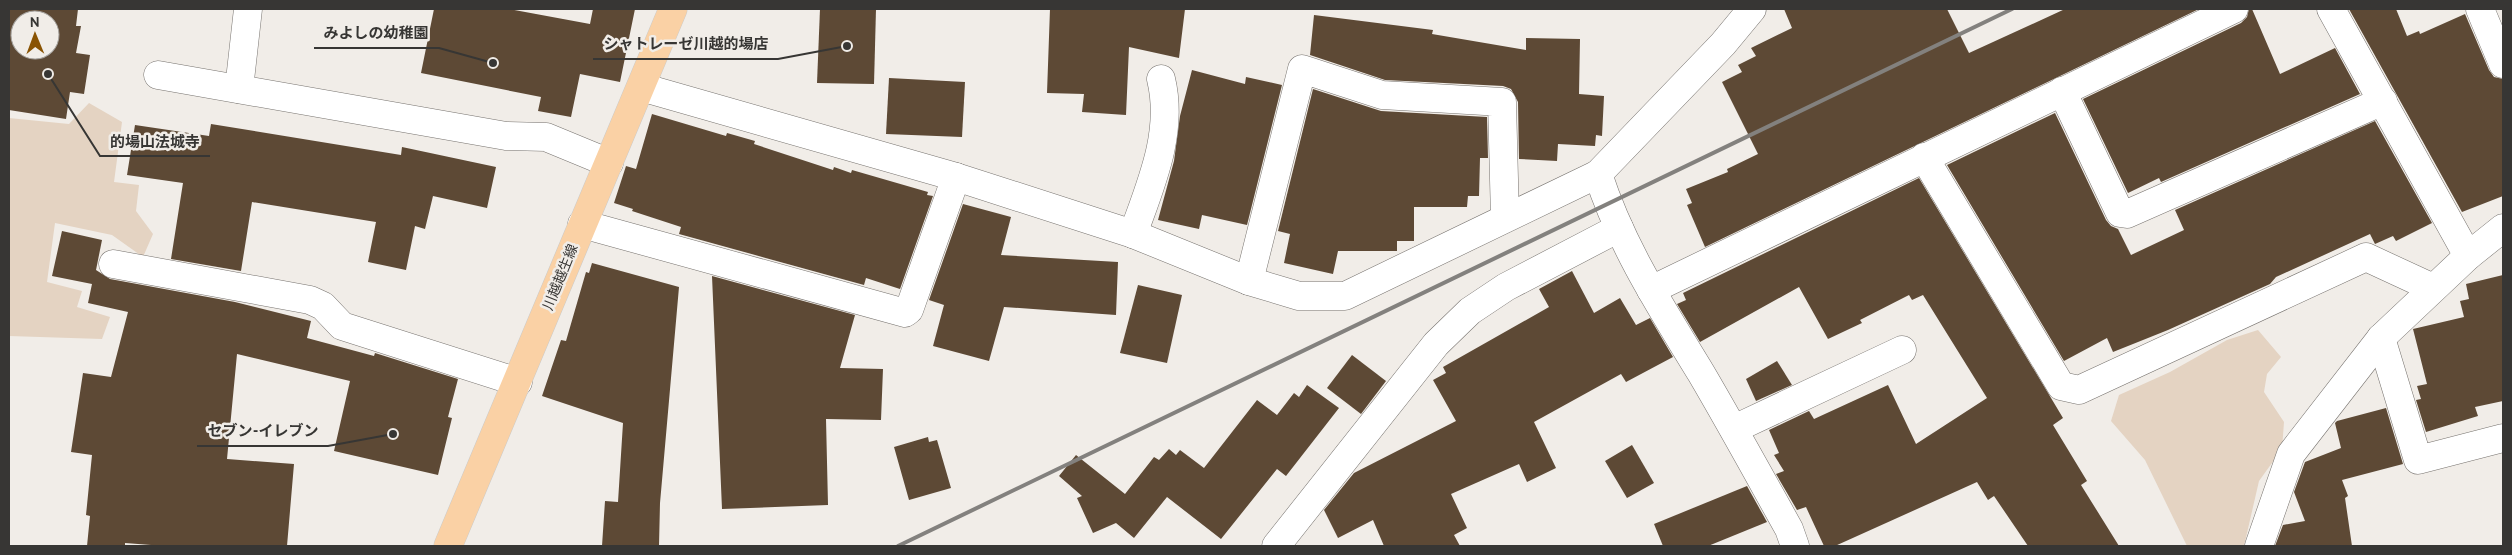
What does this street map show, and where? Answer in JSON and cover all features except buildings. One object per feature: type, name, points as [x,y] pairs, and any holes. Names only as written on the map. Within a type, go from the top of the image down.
[{"type":"main road","name":"川越越生線","points":[[448,546],[673,9]]},
{"type":"street","points":[[239,89],[248,9]]},
{"type":"street","points":[[640,87],[956,176],[1134,234],[1249,281],[1299,296],[1344,296],[1598,174],[1723,44],[1752,9]]},
{"type":"street","points":[[1651,290],[2234,9]]},
{"type":"street","points":[[2331,9],[2468,256]]},
{"type":"street","points":[[2480,9],[2503,64]]},
{"type":"street","points":[[1249,281],[1302,69],[1382,95],[1502,102],[1505,218]]},
{"type":"street","points":[[158,75],[506,136],[546,137],[609,163]]},
{"type":"street","points":[[1134,234],[1154,173],[1166,120],[1161,79]]},
{"type":"street","points":[[2062,92],[2120,212],[2127,214],[2383,101]]},
{"type":"street","points":[[1924,157],[2061,386],[2079,390],[2366,257],[2433,288]]},
{"type":"street","points":[[1598,174],[1608,205],[1651,290],[1734,429],[1788,529],[1795,546]]},
{"type":"street","points":[[582,224],[905,313],[909,310],[956,176]]},
{"type":"street","points":[[1287,542],[1436,344],[1470,311],[1506,287],[1619,228]]},
{"type":"street","points":[[2259,546],[2291,454],[2380,338],[2468,256],[2503,228]]},
{"type":"street","points":[[113,264],[310,300],[323,306],[342,326],[518,382]]},
{"type":"street","points":[[2380,338],[2418,460],[2503,438]]},
{"type":"street","points":[[1734,429],[1902,350]]},
{"type":"shaded area","points":[[89,103],[122,122],[114,182],[139,185],[136,211],[153,234],[143,257],[112,235],[55,223],[47,282],[82,291],[77,307],[110,317],[102,339],[9,336],[9,118],[69,124]]},
{"type":"shaded area","points":[[2258,330],[2281,357],[2267,374],[2264,392],[2284,422],[2282,449],[2259,481],[2244,546],[2187,546],[2145,460],[2111,421],[2119,395],[2170,372],[2227,340]]},
{"type":"railway","points":[[898,546],[2012,9]]},
{"type":"place","name":"シャトレーゼ川越的場店","points":[[847,46]]},
{"type":"place","name":"みよしの幼稚園","points":[[493,63]]},
{"type":"place","name":"的場山法城寺","points":[[48,74]]},
{"type":"place","name":"セブン-イレブン","points":[[393,434]]}]
